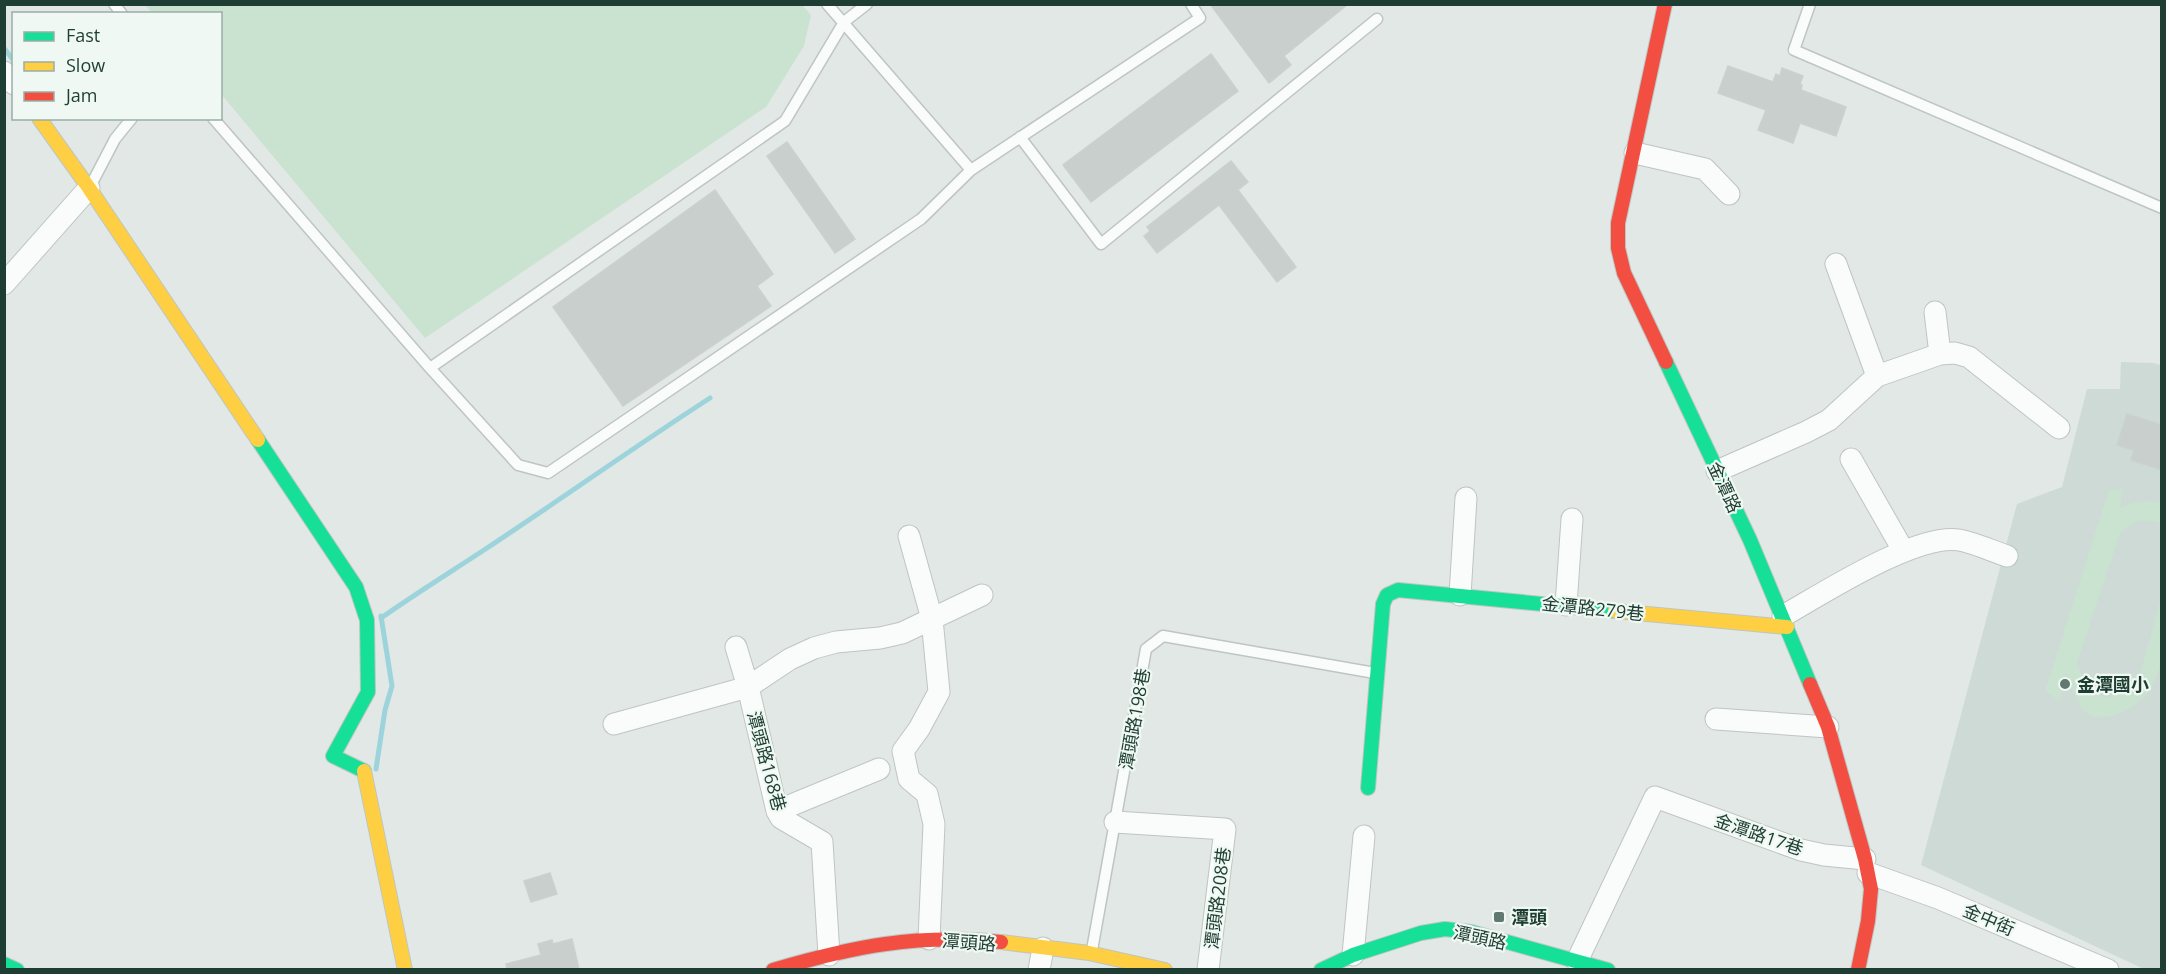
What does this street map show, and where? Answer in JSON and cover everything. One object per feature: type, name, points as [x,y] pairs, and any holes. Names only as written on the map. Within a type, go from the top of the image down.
[{"type":"street","name":"金潭路","points":[[1665,4],[1635,153],[1618,223],[1618,249],[1622,265],[1785,622],[1828,727],[1867,866],[1871,889],[1868,921],[1858,969]]},
{"type":"street","points":[[40,120],[89,188],[356,587],[367,620],[368,692],[333,756],[366,772],[405,969]]},
{"type":"street","points":[[1635,153],[1705,169],[1729,194]]},
{"type":"street","points":[[4,284],[89,188]]},
{"type":"street","points":[[1836,264],[1877,376]]},
{"type":"street","points":[[1935,312],[1940,354]]},
{"type":"street","points":[[1717,471],[1829,420],[1877,376],[1940,354],[1969,357],[2059,428]]},
{"type":"street","points":[[1851,459],[1903,550]]},
{"type":"street","points":[[1460,595],[1466,498]]},
{"type":"street","points":[[1566,605],[1572,519]]},
{"type":"street","points":[[909,536],[932,619],[939,692],[919,729],[903,751],[909,779],[927,794],[934,824],[929,939]]},
{"type":"street","points":[[1785,622],[1903,550],[1948,540],[1959,540],[2007,556]]},
{"type":"street","name":"金潭路279巷","points":[[1378,674],[1383,604],[1387,595],[1398,591],[1785,622]]},
{"type":"street","name":"潭頭路168巷","points":[[614,724],[748,687],[790,659],[814,648],[836,642],[880,638],[902,633],[982,595]]},
{"type":"street","name":"潭頭路168巷","points":[[736,647],[748,687],[777,811],[781,818],[822,842],[830,955]]},
{"type":"street","points":[[1368,788],[1378,674]]},
{"type":"street","points":[[1716,719],[1828,727]]},
{"type":"street","points":[[777,811],[879,769]]},
{"type":"street","name":"金潭路17巷","points":[[1593,967],[1655,797],[1801,850],[1867,866]]},
{"type":"street","name":"潭頭路208巷","points":[[1115,822],[1225,829],[1208,969]]},
{"type":"street","points":[[1353,962],[1364,836]]},
{"type":"street","name":"金中街","points":[[1867,866],[2108,969]]},
{"type":"street","name":"潭頭路","points":[[1321,969],[1353,962],[1421,933],[1445,929],[1471,932],[1593,967]]},
{"type":"street","name":"潭頭路","points":[[773,969],[807,965],[830,955],[876,945],[929,939],[983,941],[1091,954],[1151,969],[1165,969]]},
{"type":"street","points":[[1039,969],[1043,948]]},
{"type":"street","points":[[4,964],[16,969]]},
{"type":"lane","points":[[827,4],[971,170]]},
{"type":"lane","points":[[430,368],[785,121],[844,22],[867,4]]},
{"type":"lane","points":[[215,120],[430,368],[518,465],[548,473],[921,219],[971,170],[1200,18],[1191,4]]},
{"type":"lane","points":[[1810,4],[1794,50],[2162,208]]},
{"type":"lane","points":[[1020,137],[1101,244],[1377,19]]},
{"type":"lane","points":[[89,188],[115,139],[130,120]]},
{"type":"lane","name":"潭頭路198巷","points":[[1091,954],[1146,650],[1163,636],[1378,674]]},
{"type":"shaded area","name":"金潭國小","points":[[2121,362],[2161,365],[2161,969],[2144,969],[1921,865],[2017,504],[2062,487],[2087,389],[2120,389]]},
{"type":"green space","points":[[145,5],[802,5],[811,15],[804,46],[766,107],[425,338],[222,95],[222,12],[151,12]]},
{"type":"green space","points":[[2123,489],[2120,508],[2140,501],[2161,503],[2161,527],[2158,522],[2142,521],[2134,523],[2120,533],[2077,663],[2087,685],[2100,696],[2117,695],[2138,681],[2161,598],[2162,653],[2153,685],[2141,700],[2112,716],[2092,716],[2081,708],[2067,673],[2059,701],[2045,691],[2109,490]]},
{"type":"building","points":[[1210,4],[1348,4],[1284,56],[1291,65],[1269,83]]},
{"type":"building","points":[[1211,54],[1238,91],[1091,202],[1063,165]]},
{"type":"building","points":[[1728,66],[1773,82],[1776,74],[1780,76],[1782,68],[1803,76],[1800,84],[1802,85],[1801,90],[1846,107],[1836,136],[1800,123],[1793,143],[1758,130],[1766,110],[1718,93]]},
{"type":"building","points":[[787,142],[855,239],[835,253],[767,156]]},
{"type":"building","points":[[1231,161],[1248,182],[1238,190],[1296,267],[1277,282],[1219,205],[1157,253],[1144,236],[1150,231],[1147,227]]},
{"type":"building","points":[[715,190],[773,274],[757,286],[771,306],[623,406],[553,307]]},
{"type":"building","points":[[2127,414],[2162,425],[2162,470],[2131,460],[2134,450],[2117,445]]},
{"type":"building","points":[[550,873],[557,894],[531,902],[524,881]]},
{"type":"building","points":[[572,939],[579,969],[507,969],[506,964],[541,955],[538,944],[552,940],[553,944]]},
{"type":"waterway","points":[[4,48],[12,58]]},
{"type":"waterway","points":[[381,618],[710,398]]},
{"type":"waterway","points":[[376,769],[385,710],[392,686],[381,616]]},
{"type":"traffic: fast","points":[[1666,362],[1750,540],[1810,684]]},
{"type":"traffic: fast","points":[[258,440],[356,587],[367,620],[368,692],[333,756],[364,771]]},
{"type":"traffic: fast","points":[[1368,788],[1383,604],[1387,595],[1398,590],[1615,611]]},
{"type":"traffic: fast","points":[[1321,970],[1353,955],[1421,933],[1445,929],[1471,932],[1608,970]]},
{"type":"traffic: fast","points":[[4,964],[17,970]]},
{"type":"traffic: slow","points":[[40,120],[89,188],[258,440]]},
{"type":"traffic: slow","points":[[1615,611],[1787,627]]},
{"type":"traffic: slow","points":[[364,771],[405,970]]},
{"type":"traffic: slow","points":[[1001,942],[1089,953],[1165,970]]},
{"type":"traffic: jam","points":[[1665,4],[1618,223],[1618,248],[1624,273],[1666,362]]},
{"type":"traffic: jam","points":[[1810,684],[1828,727],[1865,859],[1871,889],[1868,921],[1858,970]]},
{"type":"traffic: jam","points":[[773,970],[831,954],[886,944],[941,940],[1001,942]]},
{"type":"place","name":"金潭國小","points":[[2065,684]]},
{"type":"place","name":"潭頭","points":[[1499,917]]}]
